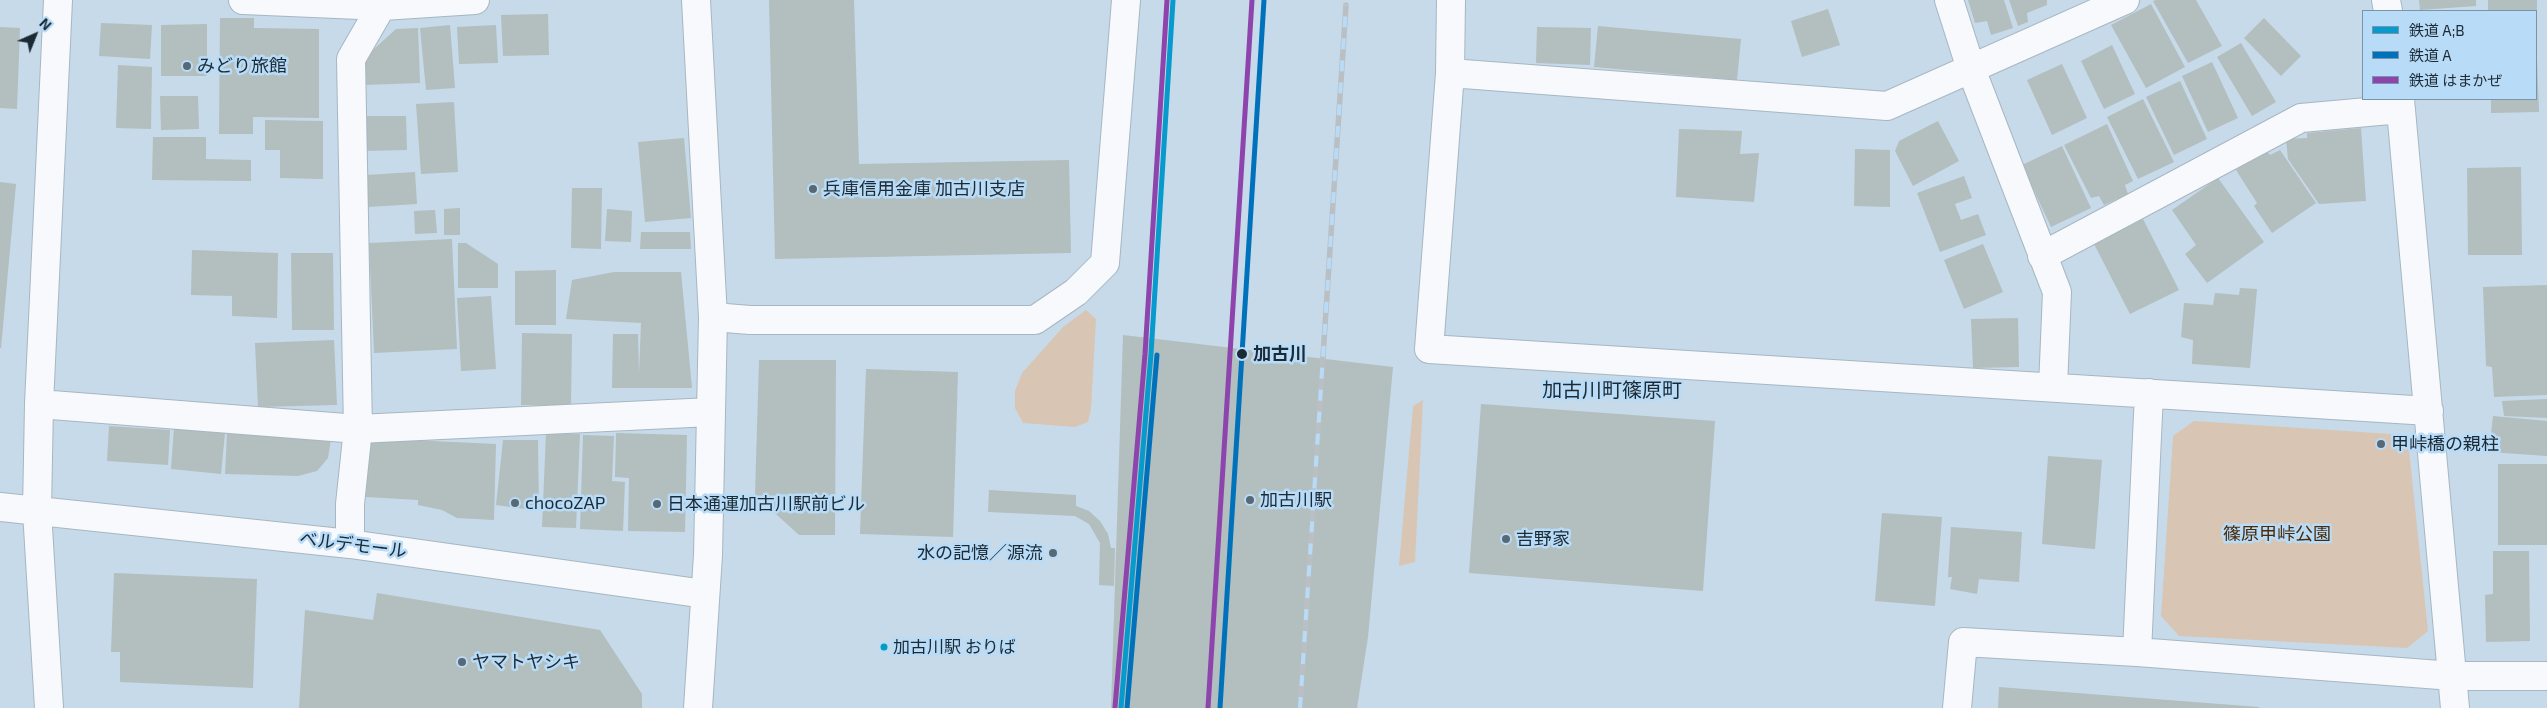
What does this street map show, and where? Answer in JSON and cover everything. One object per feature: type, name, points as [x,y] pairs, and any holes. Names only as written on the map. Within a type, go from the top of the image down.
[{"type":"street","points":[[49,708],[37,511],[39,404],[58,0]]},
{"type":"street","points":[[243,0],[384,3],[475,0]]},
{"type":"street","points":[[696,0],[714,317],[708,555],[698,708]]},
{"type":"street","points":[[714,317],[750,320],[1035,320],[1076,292],[1105,263],[1126,0]]},
{"type":"street","points":[[1451,0],[1450,74],[1429,349],[2148,392],[2429,411]]},
{"type":"street","points":[[1949,0],[1971,69],[2057,292],[2053,387]]},
{"type":"street","points":[[1450,74],[1888,106],[2125,0]]},
{"type":"street","points":[[350,544],[350,504],[358,429],[351,58],[384,3]]},
{"type":"street","points":[[2042,256],[2302,118],[2401,104],[2455,708]]},
{"type":"street","points":[[2137,652],[2148,392]]},
{"type":"street","points":[[39,404],[358,429],[711,412]]},
{"type":"street","name":"ベルデモール","points":[[0,507],[350,544],[705,594]]},
{"type":"street","points":[[1958,708],[1963,642],[2137,652],[2453,676],[2547,676]]},
{"type":"green space","points":[[1086,310],[1096,319],[1091,409],[1088,422],[1075,427],[1023,423],[1015,408],[1015,391],[1022,373],[1063,327]]},
{"type":"green space","points":[[1423,400],[1415,562],[1399,566],[1413,406]]},
{"type":"green space","name":"篠原甲峠公園","points":[[2194,421],[2391,434],[2409,450],[2428,631],[2407,648],[2179,636],[2161,616],[2173,436]]},
{"type":"building","points":[[769,0],[854,0],[859,164],[1069,160],[1071,253],[775,259]]},
{"type":"building","points":[[1968,0],[2004,0],[2013,28],[1991,35],[1987,21],[1975,23]]},
{"type":"building","points":[[2009,0],[2047,0],[2047,5],[2027,13],[2028,22],[2018,26]]},
{"type":"building","points":[[2196,0],[2222,46],[2188,63],[2153,1]]},
{"type":"building","points":[[2419,0],[2476,0],[2476,6],[2420,10]]},
{"type":"building","points":[[2488,0],[2537,0],[2537,10],[2488,10]]},
{"type":"building","points":[[2151,4],[2185,67],[2146,88],[2111,25]]},
{"type":"building","points":[[1828,9],[1840,45],[1802,57],[1791,21]]},
{"type":"building","points":[[548,14],[549,55],[503,56],[501,15]]},
{"type":"building","points":[[220,18],[254,18],[254,28],[319,29],[319,118],[253,117],[253,134],[219,134]]},
{"type":"building","points":[[2264,18],[2301,56],[2281,76],[2244,38]]},
{"type":"building","points":[[101,23],[152,25],[150,59],[99,56]]},
{"type":"building","points":[[207,24],[207,76],[161,76],[161,25]]},
{"type":"building","points":[[450,25],[455,88],[426,90],[420,28]]},
{"type":"building","points":[[496,25],[498,63],[459,64],[457,27]]},
{"type":"building","points":[[1598,26],[1741,39],[1737,80],[1594,67]]},
{"type":"building","points":[[0,27],[20,28],[17,109],[0,108]]},
{"type":"building","points":[[1537,27],[1591,28],[1590,65],[1536,63]]},
{"type":"building","points":[[418,28],[420,83],[364,85],[363,59],[396,29]]},
{"type":"building","points":[[2241,43],[2276,102],[2252,116],[2217,57]]},
{"type":"building","points":[[2112,45],[2135,94],[2104,109],[2081,61]]},
{"type":"building","points":[[2537,57],[2539,112],[2491,113],[2491,100],[2537,100]]},
{"type":"building","points":[[2212,62],[2238,118],[2208,132],[2182,76]]},
{"type":"building","points":[[2062,64],[2087,118],[2052,135],[2027,80]]},
{"type":"building","points":[[118,65],[152,67],[151,129],[116,128]]},
{"type":"building","points":[[2180,81],[2207,139],[2174,155],[2146,97]]},
{"type":"building","points":[[160,96],[198,96],[199,129],[161,130]]},
{"type":"building","points":[[2143,99],[2174,162],[2138,179],[2107,117]]},
{"type":"building","points":[[454,102],[458,172],[421,174],[416,104]]},
{"type":"building","points":[[363,116],[406,116],[407,150],[364,151]]},
{"type":"building","points":[[265,120],[323,121],[323,179],[280,178],[280,150],[265,150]]},
{"type":"building","points":[[1938,121],[1959,161],[1913,186],[1895,151],[1899,141]]},
{"type":"building","points":[[2107,124],[2133,181],[2125,185],[2128,194],[2104,205],[2099,196],[2091,198],[2064,145]]},
{"type":"building","points":[[2361,128],[2366,201],[2319,204],[2288,159],[2286,139],[2307,138],[2307,133]]},
{"type":"building","points":[[1679,129],[1742,131],[1740,154],[1759,153],[1754,202],[1676,197]]},
{"type":"building","points":[[153,137],[206,137],[206,159],[251,160],[251,181],[152,180]]},
{"type":"building","points":[[684,138],[691,218],[645,222],[638,142]]},
{"type":"building","points":[[2062,146],[2091,208],[2051,227],[2022,165]]},
{"type":"building","points":[[1855,149],[1890,150],[1890,207],[1854,206]]},
{"type":"building","points":[[2265,149],[2270,155],[2280,150],[2316,203],[2272,233],[2254,206],[2257,203],[2236,170]]},
{"type":"building","points":[[2521,167],[2522,255],[2468,255],[2467,168]]},
{"type":"building","points":[[415,172],[417,204],[368,207],[366,175]]},
{"type":"building","points":[[1964,176],[1972,198],[1955,204],[1961,220],[1978,214],[1986,235],[1940,252],[1917,193]]},
{"type":"building","points":[[2218,178],[2264,242],[2207,283],[2185,254],[2196,245],[2172,210]]},
{"type":"building","points":[[0,182],[16,184],[1,348],[0,348]]},
{"type":"building","points":[[572,188],[602,188],[601,249],[571,248]]},
{"type":"building","points":[[460,208],[460,235],[444,235],[444,209]]},
{"type":"building","points":[[607,209],[632,211],[631,242],[605,241]]},
{"type":"building","points":[[435,210],[437,233],[415,234],[414,211]]},
{"type":"building","points":[[2143,219],[2179,290],[2130,314],[2094,244]]},
{"type":"building","points":[[641,232],[690,232],[691,249],[640,249]]},
{"type":"building","points":[[452,239],[457,349],[374,353],[369,243]]},
{"type":"building","points":[[458,243],[466,243],[498,264],[498,288],[458,288]]},
{"type":"building","points":[[1983,244],[2003,292],[1964,309],[1944,260]]},
{"type":"building","points":[[192,250],[278,253],[277,318],[232,316],[232,296],[191,295]]},
{"type":"building","points":[[291,253],[333,253],[334,330],[292,330]]},
{"type":"building","points":[[556,270],[556,325],[515,325],[515,271]]},
{"type":"building","points":[[614,272],[681,272],[692,388],[612,388],[613,334],[638,334],[639,374],[641,323],[566,319],[572,280]]},
{"type":"building","points":[[2547,285],[2547,395],[2494,397],[2492,367],[2486,366],[2483,287]]},
{"type":"building","points":[[2240,288],[2257,289],[2250,368],[2192,364],[2193,340],[2181,337],[2184,303],[2213,305],[2215,293],[2239,295]]},
{"type":"building","points":[[491,296],[496,369],[461,371],[457,298]]},
{"type":"building","points":[[2018,318],[2019,367],[1973,368],[1971,319]]},
{"type":"building","points":[[522,333],[572,334],[571,406],[521,405]]},
{"type":"building","name":"加古川駅","points":[[1123,335],[1393,367],[1368,637],[1357,708],[1111,708]]},
{"type":"building","points":[[334,340],[337,405],[258,407],[255,343]]},
{"type":"building","points":[[759,360],[836,360],[835,535],[799,535],[755,495]]},
{"type":"building","points":[[866,369],[958,372],[953,537],[860,534]]},
{"type":"building","points":[[2547,399],[2547,418],[2504,416],[2502,401]]},
{"type":"building","points":[[1481,404],[1715,421],[1703,591],[1469,573]]},
{"type":"building","points":[[2493,416],[2547,421],[2547,456],[2489,452]]},
{"type":"building","points":[[109,426],[170,430],[168,465],[107,461]]},
{"type":"building","points":[[174,428],[225,433],[221,474],[171,469]]},
{"type":"building","points":[[227,433],[331,439],[328,458],[317,471],[298,476],[225,474]]},
{"type":"building","points":[[546,433],[580,434],[576,528],[542,527]]},
{"type":"building","name":"日本通運加古川駅前ビル","points":[[616,433],[687,435],[685,532],[628,531],[629,478],[615,477]]},
{"type":"building","points":[[583,435],[614,436],[612,481],[625,482],[623,531],[580,529]]},
{"type":"building","points":[[368,438],[496,444],[494,520],[457,518],[442,510],[418,505],[418,500],[366,497]]},
{"type":"building","points":[[503,440],[538,440],[539,511],[496,505]]},
{"type":"building","points":[[2048,456],[2102,460],[2095,549],[2042,544]]},
{"type":"building","points":[[2498,464],[2547,464],[2547,545],[2498,545]]},
{"type":"building","points":[[989,490],[1076,495],[1076,506],[1089,511],[1100,521],[1108,534],[1111,548],[1115,548],[1114,586],[1099,585],[1100,543],[1089,524],[1075,516],[988,512]]},
{"type":"building","points":[[1882,513],[1942,517],[1935,606],[1875,601]]},
{"type":"building","points":[[1951,527],[2022,532],[2019,582],[1979,579],[1977,594],[1950,589],[1952,577],[1948,577]]},
{"type":"building","points":[[2493,551],[2529,551],[2530,641],[2486,642],[2485,595],[2493,594]]},
{"type":"building","points":[[114,573],[257,579],[253,688],[120,682],[120,652],[111,652]]},
{"type":"building","name":"ヤマトヤシキ","points":[[377,593],[600,630],[642,694],[642,708],[299,708],[305,610],[373,620]]},
{"type":"building","points":[[1999,687],[2259,707],[2259,708],[1998,708]]},
{"type":"railway","points":[[1300,708],[1346,5]]},
{"type":"rail line","name":"はまかぜ","points":[[1115,707],[1145,354],[1167,0]]},
{"type":"rail line","name":"A;B","points":[[1121,708],[1151,354],[1173,0]]},
{"type":"rail line","name":"はまかぜ","points":[[1208,708],[1252,0]]},
{"type":"rail line","name":"A","points":[[1220,708],[1264,0]]},
{"type":"rail line","name":"A","points":[[1127,708],[1157,355]]},
{"type":"place","name":"みどり旅館","points":[[187,66]]},
{"type":"place","name":"兵庫信用金庫 加古川支店","points":[[813,189]]},
{"type":"place","name":"加古川","points":[[1242,354]]},
{"type":"place","name":"甲峠橋の親柱","points":[[2381,444]]},
{"type":"place","name":"加古川駅","points":[[1250,500]]},
{"type":"place","name":"chocoZAP","points":[[515,503]]},
{"type":"place","name":"日本通運加古川駅前ビル","points":[[657,504]]},
{"type":"place","name":"吉野家","points":[[1506,539]]},
{"type":"place","name":"水の記憶／源流","points":[[1053,553]]},
{"type":"place","name":"加古川駅 おりば","points":[[884,647]]},
{"type":"place","name":"ヤマトヤシキ","points":[[462,662]]},
{"type":"district","name":"加古川町篠原町","points":[[1612,390]]}]
